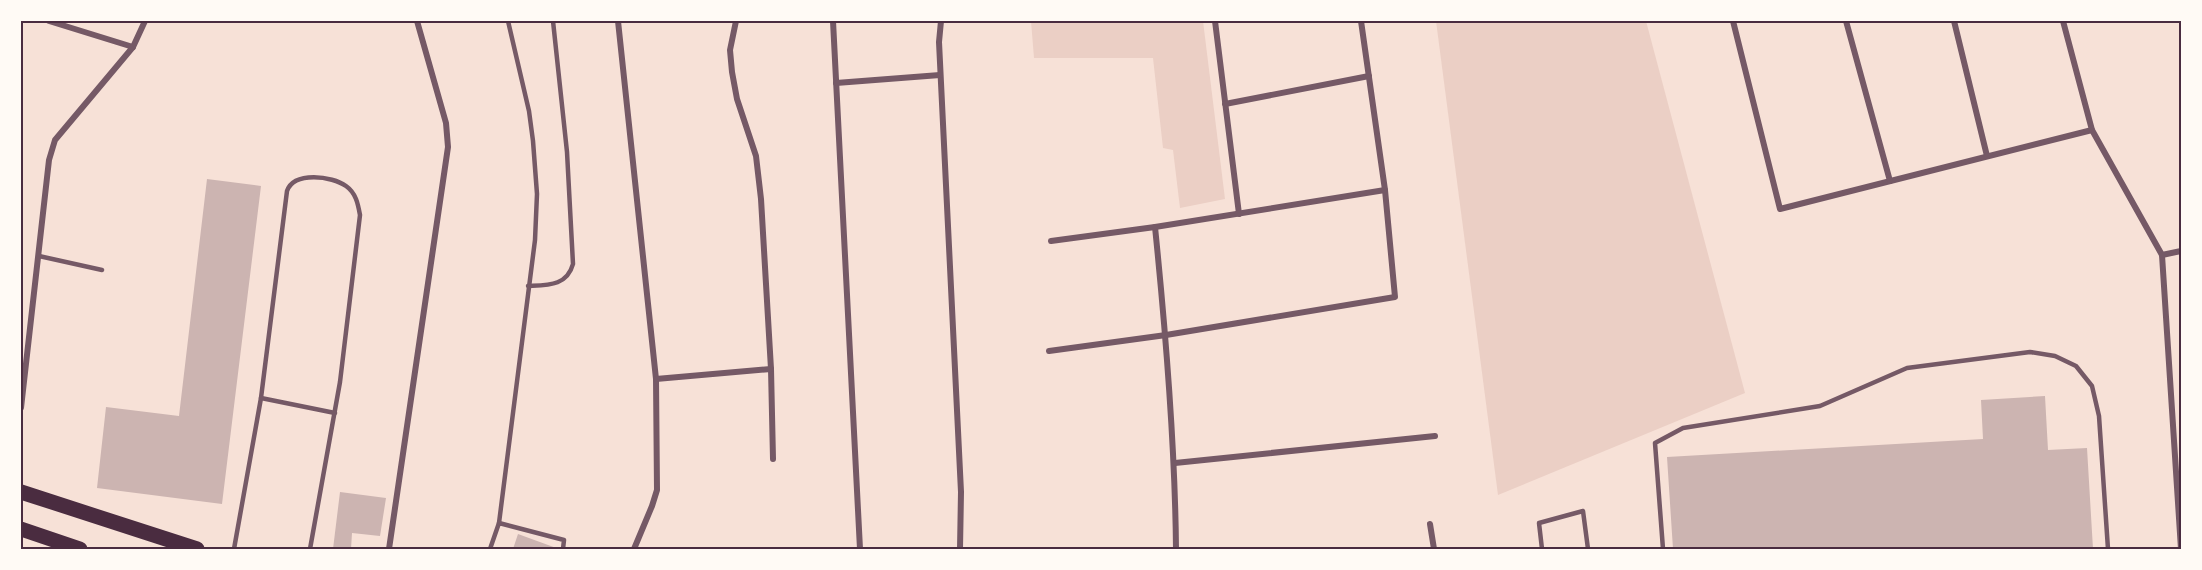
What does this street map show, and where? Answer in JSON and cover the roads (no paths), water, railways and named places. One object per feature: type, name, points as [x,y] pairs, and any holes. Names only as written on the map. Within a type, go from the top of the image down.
[{"type":"main road","points":[[21,492],[197,549]]},
{"type":"main road","points":[[21,529],[80,549]]},
{"type":"street","points":[[50,21],[133,47]]},
{"type":"street","points":[[21,408],[50,160],[55,140],[133,47],[145,21]]},
{"type":"street","points":[[389,549],[448,147],[446,123],[417,21]]},
{"type":"street","points":[[618,21],[656,379],[657,490],[634,549]]},
{"type":"street","points":[[736,21],[730,50],[732,72],[737,99],[756,156],[761,199],[771,369],[772,459]]},
{"type":"street","points":[[833,21],[860,549]]},
{"type":"street","points":[[941,21],[940,75],[961,492],[960,549]]},
{"type":"street","points":[[1215,21],[1239,214]]},
{"type":"street","points":[[1049,351],[1395,297],[1385,190],[1361,21]]},
{"type":"street","points":[[1733,21],[1780,208],[2092,130]]},
{"type":"street","points":[[1846,21],[1890,181]]},
{"type":"street","points":[[1954,21],[1987,156]]},
{"type":"street","points":[[2063,21],[2092,130],[2162,255],[2181,549]]},
{"type":"street","points":[[836,83],[940,75]]},
{"type":"street","points":[[1225,104],[1369,76]]},
{"type":"street","points":[[1051,241],[1155,227],[1385,190]]},
{"type":"street","points":[[1155,227],[1166,334],[1175,463],[1176,549]]},
{"type":"street","points":[[2162,255],[2181,251]]},
{"type":"street","points":[[656,379],[771,369]]},
{"type":"street","points":[[1175,463],[1435,436]]},
{"type":"street","points":[[1430,524],[1434,549]]},
{"type":"lane","points":[[490,549],[499,523],[535,240],[537,194],[529,111],[508,21]]},
{"type":"lane","points":[[528,286],[559,283],[566,279],[573,264],[567,152],[553,21]]},
{"type":"lane","points":[[234,549],[261,398],[288,186],[307,178],[323,177],[351,190],[356,197],[360,215],[335,413],[310,549]]},
{"type":"lane","points":[[39,256],[102,270]]},
{"type":"lane","points":[[1663,549],[1655,443],[1683,428],[1820,406],[1907,368],[2030,352],[2055,356],[2076,366],[2092,386],[2099,416],[2108,549]]},
{"type":"lane","points":[[261,398],[335,413]]},
{"type":"lane","points":[[1542,549],[1539,523],[1583,511],[1588,549]]},
{"type":"lane","points":[[499,523],[564,540],[563,549]]}]
